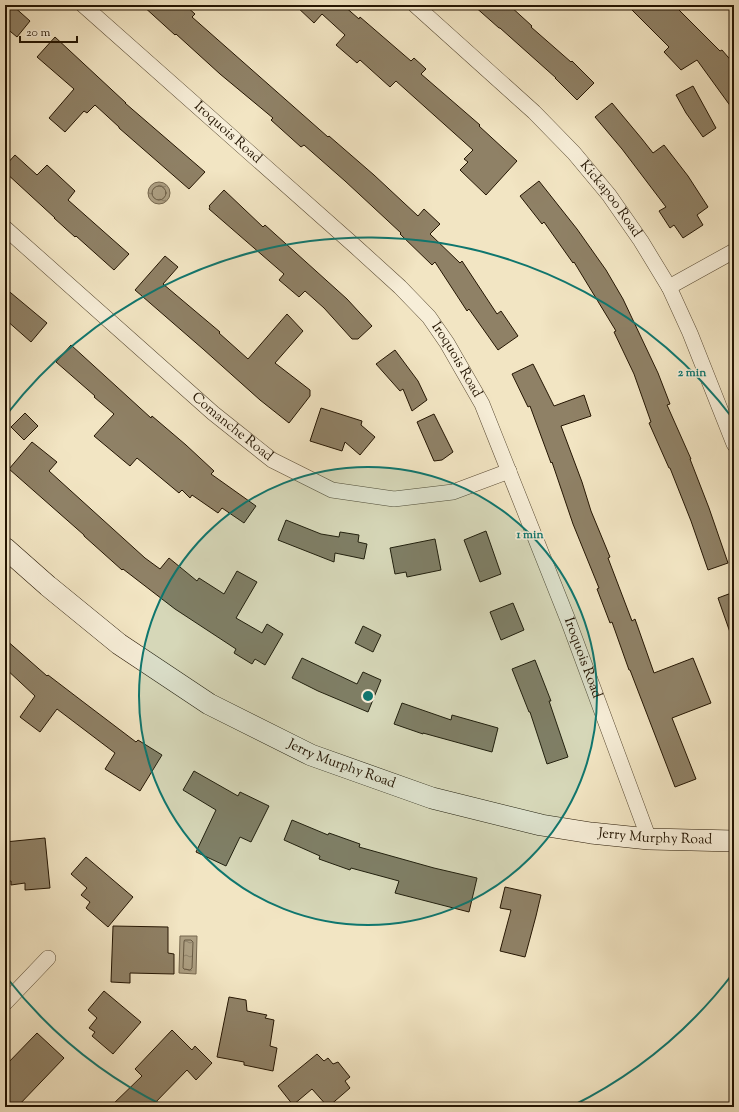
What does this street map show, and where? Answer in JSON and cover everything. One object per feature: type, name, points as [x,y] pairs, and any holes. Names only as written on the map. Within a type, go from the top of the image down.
[{"type":"street","name":"Iroquois Road","points":[[83,5],[356,247],[429,317],[447,343],[482,404],[568,620],[648,839]]},
{"type":"street","name":"Kickapoo Road","points":[[414,5],[534,112],[574,153],[609,195],[641,241],[669,286],[690,333],[734,444]]},
{"type":"street","name":"Comanche Road","points":[[5,228],[207,408],[266,456],[332,490],[394,498],[409,497],[453,492],[509,471]]},
{"type":"street","points":[[669,286],[734,251]]},
{"type":"street","name":"Jerry Murphy Road","points":[[5,548],[48,586],[119,644],[209,704],[312,755],[432,798],[541,825],[591,833],[648,839],[734,841]]},
{"type":"street","points":[[5,1003],[48,958]]},
{"type":"water","points":[[159,182],[167,185],[170,193],[167,201],[159,204],[151,201],[148,193],[151,185]]},
{"type":"water","points":[[180,936],[197,936],[196,974],[179,973]]},
{"type":"building","points":[[5,5],[12,5],[30,21],[17,37],[5,27]]},
{"type":"building","points":[[142,5],[185,5],[195,14],[192,17],[328,137],[329,136],[374,175],[418,216],[424,209],[440,224],[430,234],[460,263],[462,261],[497,314],[501,311],[518,336],[498,350],[469,309],[467,311],[435,262],[432,265],[400,234],[401,233],[345,181],[304,145],[301,147],[271,120],[273,118],[220,74]]},
{"type":"building","points":[[295,5],[343,5],[359,19],[360,17],[411,61],[414,58],[426,69],[421,74],[480,125],[479,126],[517,161],[486,195],[460,170],[468,162],[464,159],[473,150],[396,81],[390,87],[360,60],[357,63],[336,45],[345,35],[322,14],[314,23]]},
{"type":"building","points":[[473,5],[509,5],[532,26],[531,27],[571,62],[572,61],[594,83],[577,100],[556,78]]},
{"type":"building","points":[[627,5],[674,5],[720,51],[722,50],[734,64],[734,111],[697,60],[681,70],[664,52],[669,47]]},
{"type":"building","points":[[55,37],[125,103],[205,172],[189,189],[95,105],[87,113],[84,111],[65,132],[49,118],[74,89],[37,57]]},
{"type":"building","points":[[693,86],[716,128],[703,137],[686,113],[676,95]]},
{"type":"building","points":[[612,103],[653,153],[664,145],[688,176],[708,207],[697,215],[703,225],[683,238],[674,225],[670,228],[659,211],[666,207],[622,149],[595,117]]},
{"type":"building","points":[[15,155],[37,175],[47,165],[75,191],[68,200],[129,254],[114,270],[76,236],[75,237],[5,172],[5,166]]},
{"type":"building","points":[[539,181],[577,229],[606,270],[623,299],[658,373],[670,404],[667,405],[691,459],[728,563],[708,570],[670,468],[649,423],[651,422],[634,374],[614,332],[616,331],[574,262],[573,263],[544,222],[542,224],[520,196]]},
{"type":"building","points":[[224,190],[263,227],[265,225],[347,299],[372,326],[358,339],[352,339],[324,308],[305,291],[299,297],[279,280],[284,274],[209,209],[209,206]]},
{"type":"building","points":[[165,256],[178,267],[163,284],[220,332],[219,333],[248,359],[287,314],[303,331],[275,363],[310,390],[310,396],[289,423],[260,400],[135,290]]},
{"type":"building","points":[[5,288],[47,323],[31,342],[5,319]]},
{"type":"building","points":[[71,345],[151,418],[152,416],[186,445],[214,471],[211,474],[256,506],[244,523],[222,508],[218,513],[192,495],[190,498],[182,490],[179,493],[137,458],[130,466],[94,436],[114,414],[56,362]]},
{"type":"building","points":[[395,350],[418,381],[427,400],[412,411],[403,389],[400,391],[376,364]]},
{"type":"building","points":[[533,364],[554,406],[584,395],[591,416],[561,426],[591,511],[610,557],[608,558],[632,621],[635,619],[654,673],[693,658],[711,703],[672,718],[696,779],[675,787],[629,670],[612,622],[610,623],[597,589],[599,588],[573,524],[552,462],[551,463],[530,406],[528,407],[512,374]]},
{"type":"building","points":[[321,408],[362,421],[361,425],[375,437],[360,455],[345,442],[342,451],[310,441]]},
{"type":"building","points":[[25,413],[38,426],[24,440],[11,427]]},
{"type":"building","points":[[434,414],[453,452],[442,460],[434,461],[417,422]]},
{"type":"building","points":[[32,442],[57,462],[49,471],[145,558],[160,569],[169,558],[197,581],[199,578],[224,594],[237,571],[257,582],[236,618],[262,633],[267,624],[283,634],[265,665],[255,659],[252,664],[234,653],[236,649],[175,609],[123,569],[122,570],[9,469]]},
{"type":"building","points":[[286,520],[321,534],[339,537],[340,532],[359,535],[358,542],[367,544],[364,559],[335,553],[334,562],[278,540]]},
{"type":"building","points":[[486,531],[501,574],[480,582],[464,540]]},
{"type":"building","points":[[435,539],[441,570],[407,577],[406,572],[395,574],[390,548]]},
{"type":"building","points":[[734,592],[734,638],[732,638],[718,598]]},
{"type":"building","points":[[513,603],[524,630],[501,640],[490,612]]},
{"type":"building","points":[[363,626],[381,635],[373,652],[355,643]]},
{"type":"building","points":[[5,639],[47,676],[48,675],[136,742],[138,740],[162,755],[140,791],[105,769],[115,753],[57,709],[40,732],[20,717],[35,696],[5,668]]},
{"type":"building","points":[[302,658],[357,684],[363,672],[381,680],[368,712],[318,691],[292,678]]},
{"type":"building","points":[[535,660],[551,701],[549,701],[568,757],[547,764],[530,712],[512,669]]},
{"type":"building","points":[[402,703],[451,720],[452,715],[498,728],[492,752],[423,734],[394,724]]},
{"type":"building","points":[[194,771],[238,796],[240,792],[269,806],[251,842],[240,837],[226,866],[196,852],[216,810],[183,790]]},
{"type":"building","points":[[292,820],[328,835],[329,833],[360,844],[359,847],[434,868],[477,878],[469,912],[395,893],[399,881],[351,868],[350,870],[319,859],[320,856],[284,840]]},
{"type":"building","points":[[45,838],[50,888],[25,890],[25,883],[11,885],[11,881],[5,882],[5,842]]},
{"type":"building","points":[[86,857],[133,897],[108,927],[86,908],[90,902],[81,895],[87,888],[71,874]]},
{"type":"building","points":[[505,887],[541,895],[525,957],[500,951],[511,910],[500,908]]},
{"type":"building","points":[[113,926],[168,927],[168,953],[174,954],[174,974],[130,973],[130,983],[111,982]]},
{"type":"building","points":[[104,991],[141,1022],[113,1054],[92,1036],[95,1032],[89,1028],[97,1018],[88,1010]]},
{"type":"building","points":[[229,997],[246,1000],[247,1011],[267,1015],[265,1018],[274,1020],[270,1046],[277,1048],[273,1071],[244,1065],[244,1062],[217,1057]]},
{"type":"building","points":[[172,1030],[192,1050],[195,1046],[212,1063],[196,1080],[187,1070],[151,1107],[110,1107],[142,1076],[135,1069]]},
{"type":"building","points":[[37,1033],[64,1058],[17,1107],[5,1107],[5,1066]]},
{"type":"building","points":[[317,1054],[324,1061],[328,1058],[333,1064],[338,1062],[350,1077],[345,1081],[350,1088],[328,1107],[312,1089],[293,1105],[278,1086]]}]
